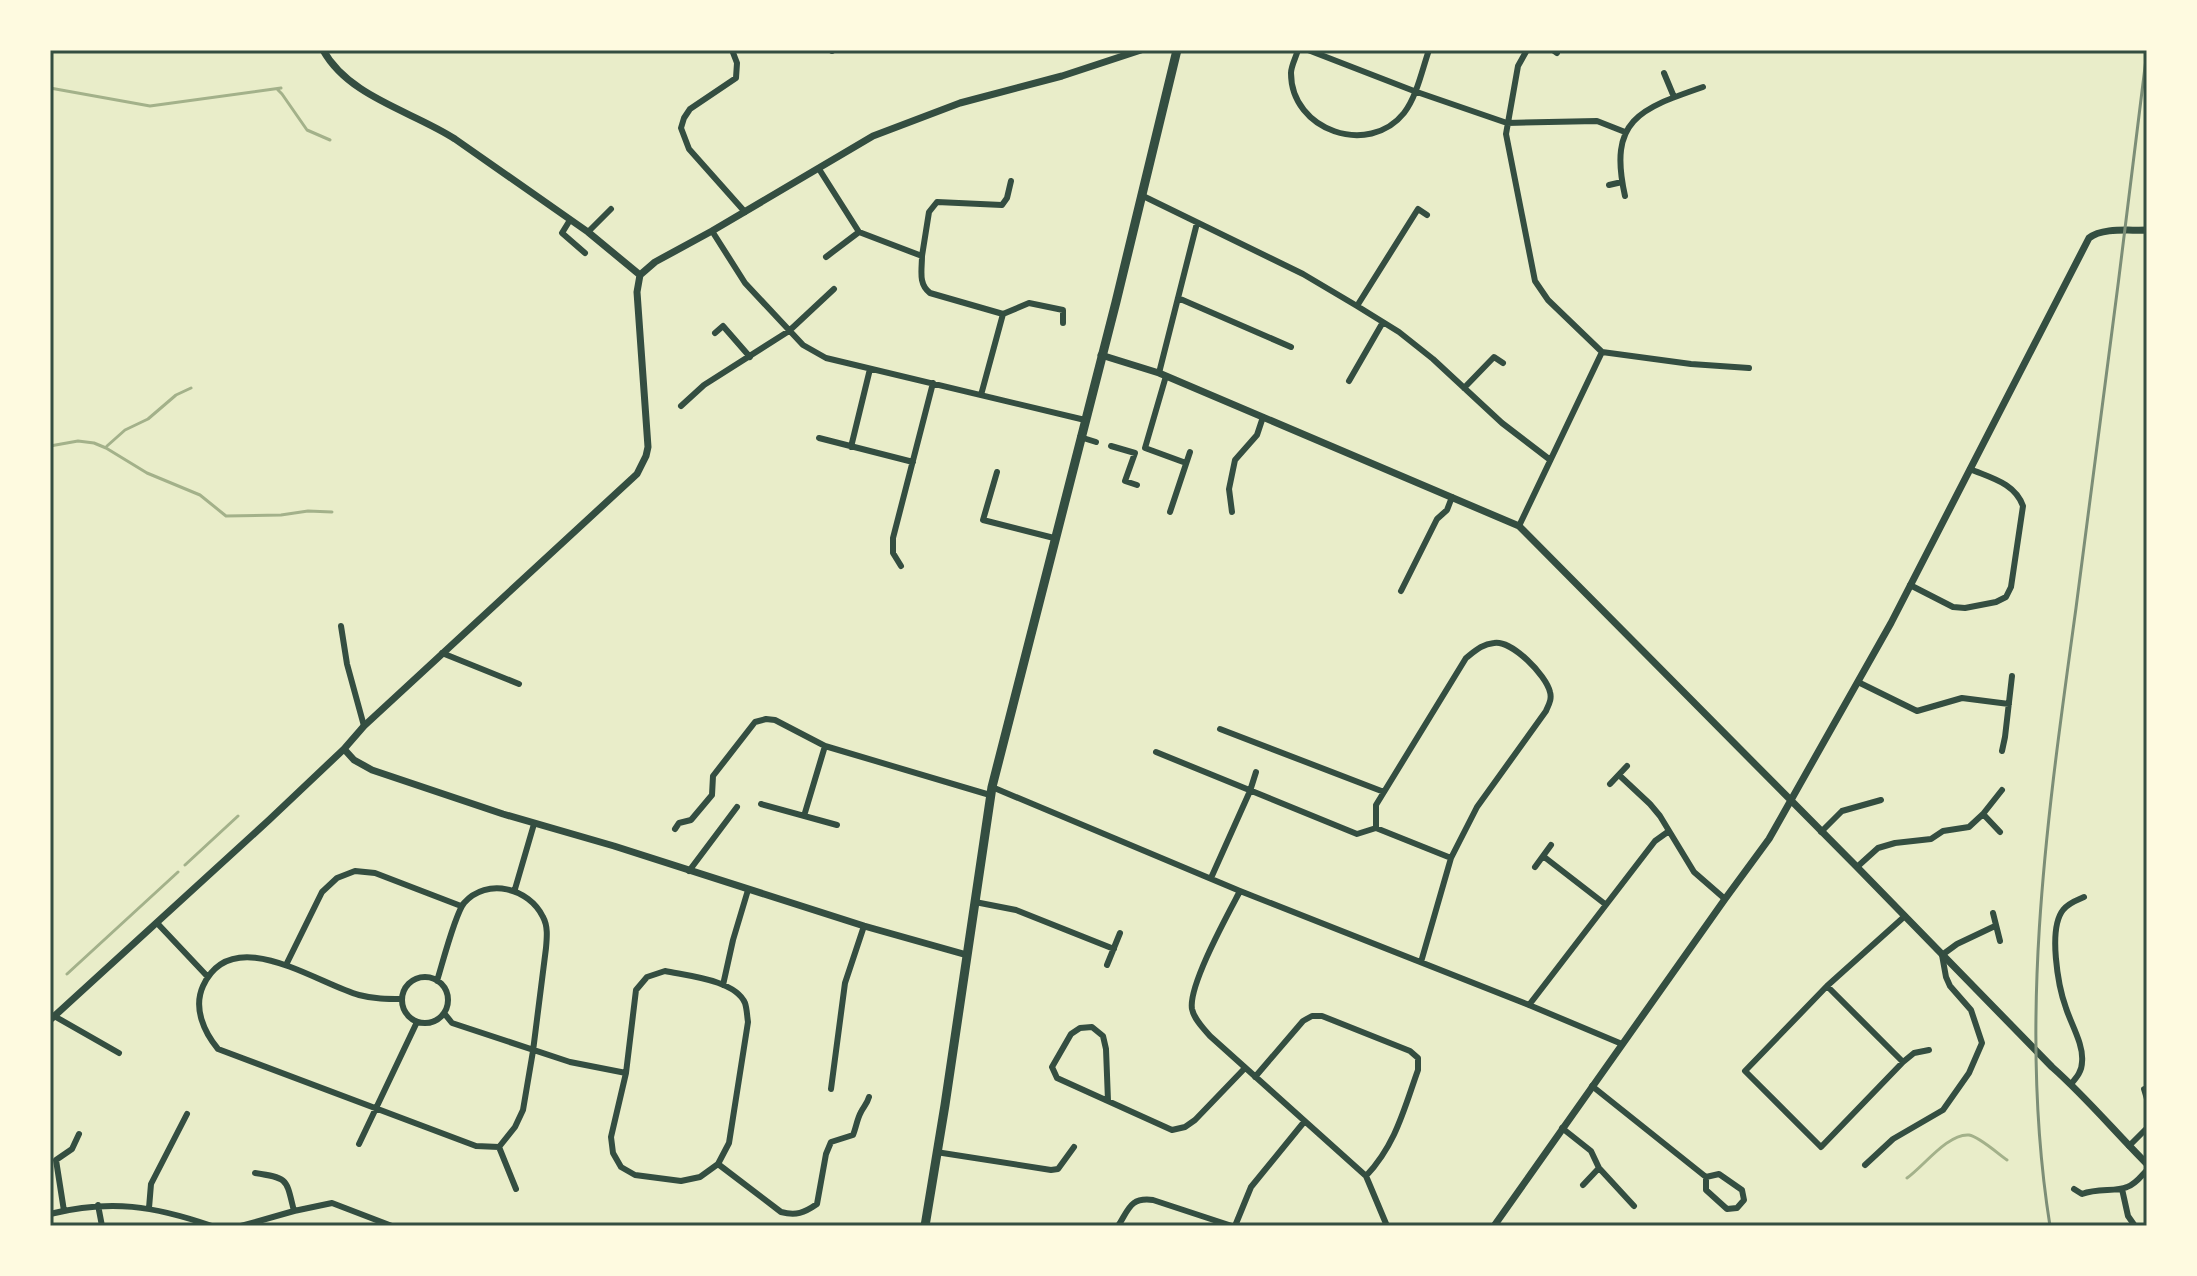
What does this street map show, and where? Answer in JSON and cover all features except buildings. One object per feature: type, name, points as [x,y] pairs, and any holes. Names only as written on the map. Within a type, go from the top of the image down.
[{"type":"main road","points":[[925,1226],[991,791],[1177,50]]},
{"type":"street","points":[[323,50],[337,69],[364,91],[437,127],[588,232],[640,275]]},
{"type":"street","points":[[732,50],[737,63],[736,78],[690,109],[681,128],[689,149],[745,212]]},
{"type":"street","points":[[119,1053],[52,1018],[344,749],[364,726],[442,653],[629,484],[642,464],[648,447],[637,292],[640,275],[655,262],[873,136],[960,103],[1062,76],[1141,50]]},
{"type":"street","points":[[1298,50],[1291,70],[1293,90],[1301,107],[1314,122],[1333,132],[1354,135],[1374,132],[1393,124],[1405,111],[1429,50]]},
{"type":"street","points":[[1308,50],[1507,123],[1597,121],[1625,132]]},
{"type":"street","points":[[1527,50],[1518,66],[1506,134],[1535,281],[1548,300],[1602,352],[1749,368]]},
{"type":"street","points":[[1664,73],[1674,97]]},
{"type":"street","points":[[1625,196],[1620,149],[1625,132],[1644,111],[1703,87]]},
{"type":"street","points":[[819,169],[859,232],[922,256]]},
{"type":"street","points":[[1011,181],[1002,205],[937,202],[929,212],[922,256],[923,288],[930,293],[1003,314],[1029,303],[1063,310],[1063,323]]},
{"type":"street","points":[[1609,185],[1622,182]]},
{"type":"street","points":[[1141,195],[1303,274],[1399,332],[1502,423],[1549,459]]},
{"type":"street","points":[[588,232],[611,209]]},
{"type":"street","points":[[1357,306],[1418,209],[1427,215]]},
{"type":"street","points":[[570,220],[562,233],[585,253]]},
{"type":"street","points":[[1186,463],[1145,448],[1197,223]]},
{"type":"street","points":[[1494,1226],[1769,839],[1891,623],[2089,238],[2102,232],[2147,230]]},
{"type":"street","points":[[712,231],[745,283],[803,345],[826,358],[1085,420]]},
{"type":"street","points":[[826,257],[859,232]]},
{"type":"street","points":[[681,406],[704,385],[789,331],[834,289]]},
{"type":"street","points":[[1178,298],[1291,347]]},
{"type":"street","points":[[981,395],[1003,314]]},
{"type":"street","points":[[1349,381],[1383,322]]},
{"type":"street","points":[[715,333],[723,326],[750,357]]},
{"type":"street","points":[[1519,526],[1602,352]]},
{"type":"street","points":[[1101,355],[1162,374],[1519,526],[2071,1084],[2147,1167],[2136,1182],[2122,1189],[2082,1194],[2074,1189]]},
{"type":"street","points":[[1464,388],[1494,357],[1503,363]]},
{"type":"street","points":[[851,447],[870,369]]},
{"type":"street","points":[[901,566],[893,553],[893,538],[933,383]]},
{"type":"street","points":[[1232,512],[1229,489],[1235,460],[1257,435],[1263,417]]},
{"type":"street","points":[[1080,437],[1096,442]]},
{"type":"street","points":[[819,438],[913,462]]},
{"type":"street","points":[[1111,446],[1135,453],[1125,481],[1137,485]]},
{"type":"street","points":[[1170,512],[1190,452]]},
{"type":"street","points":[[1910,585],[1953,607],[1965,608],[2006,597],[2011,587],[2023,506],[2011,487],[1970,469]]},
{"type":"street","points":[[997,472],[983,520],[1054,538]]},
{"type":"street","points":[[1401,591],[1437,519],[1447,510],[1452,497]]},
{"type":"street","points":[[341,626],[347,664],[364,726]]},
{"type":"street","points":[[1376,828],[1376,805],[1466,658],[1482,646],[1497,642],[1510,645],[1550,690],[1551,700],[1477,807],[1451,858],[1421,962]]},
{"type":"street","points":[[442,653],[519,684]]},
{"type":"street","points":[[2002,751],[2012,676]]},
{"type":"street","points":[[1858,682],[1917,711],[1962,698],[2009,704]]},
{"type":"street","points":[[675,829],[679,823],[691,820],[712,795],[713,776],[755,722],[775,720],[825,746],[991,791],[1622,1044]]},
{"type":"street","points":[[1220,729],[1384,792]]},
{"type":"street","points":[[804,816],[825,746]]},
{"type":"street","points":[[344,749],[354,760],[372,770],[534,824],[967,955]]},
{"type":"street","points":[[1156,752],[1357,834],[1376,828],[1451,858]]},
{"type":"street","points":[[1610,784],[1627,766]]},
{"type":"street","points":[[1211,878],[1256,772]]},
{"type":"street","points":[[1619,775],[1650,804],[1694,872],[1725,899]]},
{"type":"street","points":[[1857,867],[1878,848],[1931,839],[1943,831],[1969,827],[2002,790]]},
{"type":"street","points":[[1821,832],[1842,811],[1881,800]]},
{"type":"street","points":[[761,804],[837,825]]},
{"type":"street","points":[[689,871],[737,807]]},
{"type":"street","points":[[1983,814],[2000,832]]},
{"type":"street","points":[[515,889],[534,824]]},
{"type":"street","points":[[1529,1005],[1655,841],[1669,831]]},
{"type":"street","points":[[1535,867],[1551,845]]},
{"type":"street","points":[[1543,856],[1605,904]]},
{"type":"street","points":[[286,965],[322,892],[346,874],[355,871],[375,873],[461,906]]},
{"type":"street","points":[[437,981],[461,906],[471,897],[498,888],[515,889],[531,900],[543,917],[547,931],[533,1051],[523,1110],[515,1127],[499,1147]]},
{"type":"street","points":[[723,985],[748,890]]},
{"type":"street","points":[[1240,891],[1199,977],[1193,993],[1192,1010],[1210,1036],[1366,1176],[1386,1226]]},
{"type":"street","points":[[2071,1084],[2082,1066],[2082,1054],[2064,1003],[2057,970],[2056,943],[2059,916],[2065,907],[2084,897]]},
{"type":"street","points":[[975,902],[1016,910],[1114,949]]},
{"type":"street","points":[[1993,913],[2000,941]]},
{"type":"street","points":[[1905,916],[1827,986],[1745,1071],[1821,1147],[1903,1062],[1914,1053],[1929,1050]]},
{"type":"street","points":[[157,923],[207,976]]},
{"type":"street","points":[[831,1089],[845,983],[864,926]]},
{"type":"street","points":[[1942,955],[1957,944],[1995,926]]},
{"type":"street","points":[[1107,965],[1120,933]]},
{"type":"street","points":[[1865,1165],[1893,1139],[1943,1110],[1969,1073],[1982,1043],[1971,1010],[1950,986],[1942,955]]},
{"type":"street","points":[[402,999],[379,999],[356,994],[286,965],[247,956],[233,959],[207,976],[199,995],[200,1015],[207,1035],[218,1049],[476,1146],[499,1147]]},
{"type":"street","points":[[665,971],[723,985],[736,991],[745,1004],[748,1022],[729,1143],[718,1164],[700,1177],[681,1181],[635,1175],[621,1167],[613,1153],[611,1137],[626,1073],[636,990],[647,977],[665,971]]},
{"type":"street","points":[[428,978],[437,981],[448,997],[444,1013],[432,1022],[417,1022],[406,1013],[402,999],[414,981],[428,978]]},
{"type":"street","points":[[1827,986],[1903,1062]]},
{"type":"street","points":[[444,1013],[452,1023],[533,1051],[626,1073]]},
{"type":"street","points":[[1255,1077],[1303,1021],[1312,1016],[1322,1016],[1410,1051],[1418,1058],[1418,1070],[1391,1144],[1366,1176]]},
{"type":"street","points":[[359,1144],[417,1022]]},
{"type":"street","points":[[1108,1101],[1103,1036],[1092,1027],[1080,1028],[1071,1034],[1052,1067],[1057,1078],[1172,1130],[1185,1127],[1245,1068]]},
{"type":"street","points":[[1592,1086],[1706,1177]]},
{"type":"street","points":[[2144,1089],[2147,1099]]},
{"type":"street","points":[[718,1164],[781,1212],[792,1215],[804,1213],[817,1204],[831,1142],[853,1135],[869,1097]]},
{"type":"street","points":[[149,1208],[151,1184],[187,1114]]},
{"type":"street","points":[[1118,1226],[1133,1202],[1142,1198],[1234,1226],[1251,1187],[1304,1122]]},
{"type":"street","points":[[1562,1128],[1591,1151],[1599,1168],[1634,1206]]},
{"type":"street","points":[[2129,1146],[2147,1128]]},
{"type":"street","points":[[64,1211],[53,1159],[72,1149],[79,1134]]},
{"type":"street","points":[[499,1147],[516,1189]]},
{"type":"street","points":[[936,1152],[1051,1170],[1061,1166],[1074,1147]]},
{"type":"street","points":[[1583,1185],[1599,1168]]},
{"type":"street","points":[[255,1173],[287,1182],[294,1211]]},
{"type":"street","points":[[1719,1174],[1742,1190],[1744,1200],[1737,1208],[1727,1209],[1706,1190],[1706,1177],[1719,1174]]},
{"type":"street","points":[[2122,1189],[2128,1216],[2135,1226]]},
{"type":"street","points":[[241,1226],[332,1203],[392,1226]]},
{"type":"street","points":[[98,1205],[102,1226]]},
{"type":"street","points":[[50,1214],[98,1205],[149,1208],[212,1226]]},
{"type":"waterway","points":[[50,88],[150,106],[281,88]]},
{"type":"waterway","points":[[278,90],[307,130],[330,140]]},
{"type":"waterway","points":[[107,446],[125,430],[148,419],[176,395],[191,388]]},
{"type":"waterway","points":[[50,446],[78,441],[94,443],[147,473],[200,495],[226,516],[332,512]]},
{"type":"waterway","points":[[185,865],[238,816]]},
{"type":"waterway","points":[[67,974],[178,872]]},
{"type":"waterway","points":[[1907,1178],[1944,1145],[1961,1136],[1978,1139],[2007,1160]]},
{"type":"railway","points":[[2050,1226],[2040,1149],[2036,1071],[2040,916],[2055,762],[2147,51]]}]
